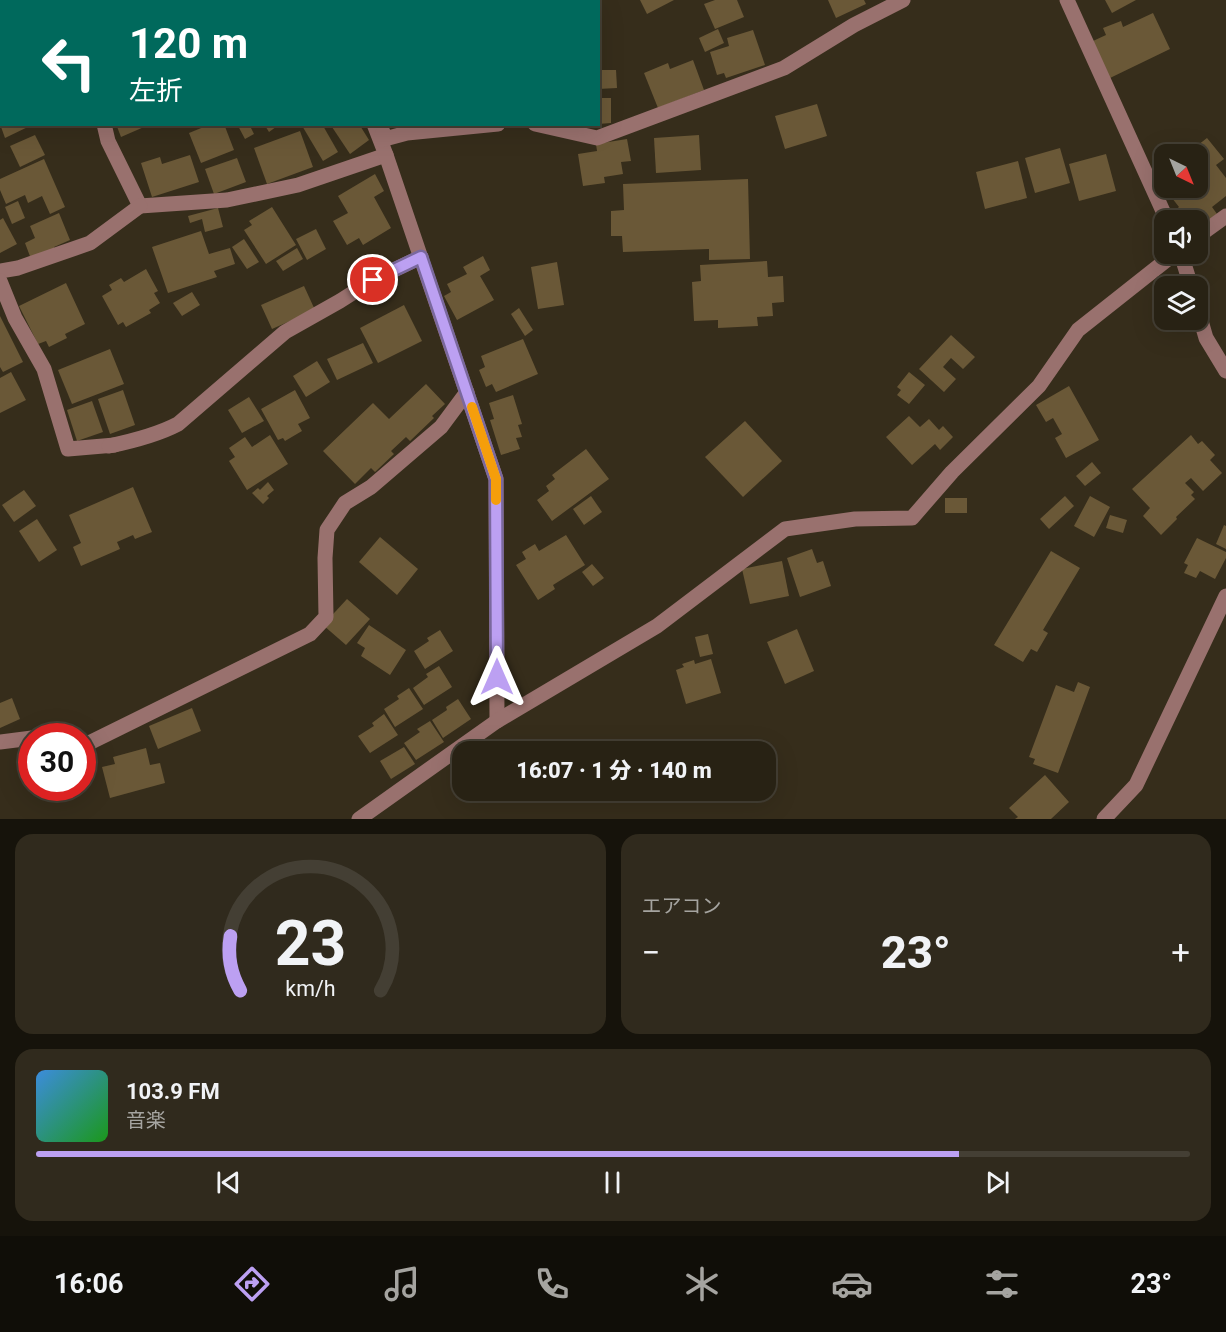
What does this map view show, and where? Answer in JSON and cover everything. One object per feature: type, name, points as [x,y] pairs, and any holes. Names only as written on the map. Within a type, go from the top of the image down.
[{"type":"street","points":[[544,126],[597,138],[784,68],[854,25],[903,0]]},
{"type":"street","points":[[1066,0],[1162,210]]},
{"type":"street","points":[[104,126],[108,141],[140,206]]},
{"type":"street","points":[[375,126],[496,479],[497,721]]},
{"type":"street","points":[[381,140],[384,126]]},
{"type":"street","points":[[381,140],[407,133],[478,126]]},
{"type":"street","points":[[0,271],[18,268],[90,243],[140,206],[227,200],[298,185],[386,155]]},
{"type":"street","points":[[1208,229],[1226,216]]},
{"type":"street","points":[[0,281],[15,318],[44,369],[68,449],[112,445],[157,433],[178,424],[285,332],[373,280],[421,257]]},
{"type":"street","points":[[359,819],[497,721],[657,626],[785,529],[855,519],[912,518],[952,472],[1039,386],[1078,330],[1161,264]]},
{"type":"street","points":[[1204,330],[1226,371]]},
{"type":"street","points":[[96,740],[310,634],[326,617],[327,530],[345,503],[371,487],[441,427],[467,392]]},
{"type":"street","points":[[1104,819],[1136,785],[1226,596]]},
{"type":"street","points":[[0,742],[18,740]]},
{"type":"building","points":[[640,0],[674,0],[647,14]]},
{"type":"building","points":[[715,0],[737,0],[744,17],[715,29],[704,4]]},
{"type":"building","points":[[828,0],[864,0],[866,4],[836,18]]},
{"type":"building","points":[[1105,0],[1136,0],[1112,13]]},
{"type":"building","points":[[1153,13],[1170,49],[1110,78],[1093,41],[1106,35],[1103,28],[1121,21],[1123,27]]},
{"type":"building","points":[[718,29],[724,43],[705,52],[699,38]]},
{"type":"building","points":[[753,30],[765,65],[726,78],[724,73],[717,75],[710,52],[729,46],[727,38]]},
{"type":"building","points":[[693,60],[704,90],[658,108],[644,73],[668,63],[670,69]]},
{"type":"building","points":[[600,70],[616,70],[617,88],[600,89]]},
{"type":"building","points":[[600,98],[611,98],[611,123],[600,124]]},
{"type":"building","points":[[817,104],[827,136],[785,149],[775,116]]},
{"type":"building","points":[[1,126],[30,126],[5,138]]},
{"type":"building","points":[[117,126],[144,126],[144,127],[121,137]]},
{"type":"building","points":[[206,126],[225,126],[234,150],[201,163],[189,133]]},
{"type":"building","points":[[238,126],[250,126],[254,134],[245,139]]},
{"type":"building","points":[[265,126],[277,126],[269,132]]},
{"type":"building","points":[[302,126],[323,126],[338,152],[323,161]]},
{"type":"building","points":[[331,126],[360,126],[369,140],[350,154]]},
{"type":"building","points":[[300,131],[313,167],[267,184],[254,148]]},
{"type":"building","points":[[35,135],[45,155],[20,167],[10,146]]},
{"type":"building","points":[[699,135],[701,170],[656,173],[654,138]]},
{"type":"building","points":[[1207,138],[1224,159],[1216,165],[1226,178],[1226,196],[1212,207],[1217,214],[1208,221],[1208,210],[1175,210],[1179,207],[1172,198],[1208,198],[1208,144],[1199,144]]},
{"type":"building","points":[[627,139],[631,161],[621,162],[623,174],[604,177],[605,183],[583,186],[578,154],[597,151],[596,144]]},
{"type":"building","points":[[1060,148],[1070,183],[1035,193],[1025,158]]},
{"type":"building","points":[[1106,154],[1116,191],[1079,201],[1069,164]]},
{"type":"building","points":[[190,155],[199,182],[152,197],[141,163],[160,157],[162,164]]},
{"type":"building","points":[[237,158],[246,182],[214,194],[205,169]]},
{"type":"building","points":[[44,159],[65,207],[50,214],[42,196],[28,203],[25,195],[6,204],[0,190],[0,179]]},
{"type":"building","points":[[1018,161],[1027,198],[985,209],[976,172]]},
{"type":"building","points":[[375,174],[384,191],[374,197],[391,228],[363,245],[359,238],[347,245],[333,221],[348,213],[338,196]]},
{"type":"building","points":[[748,179],[750,259],[709,260],[709,249],[623,252],[622,236],[611,236],[611,211],[624,210],[623,184]]},
{"type":"building","points":[[18,201],[25,218],[12,224],[5,207]]},
{"type":"building","points":[[272,207],[296,245],[266,264],[244,230],[252,225],[249,221]]},
{"type":"building","points":[[218,208],[223,227],[205,232],[202,219],[190,223],[188,216]]},
{"type":"building","points":[[59,213],[70,240],[31,259],[25,243],[35,238],[30,226]]},
{"type":"building","points":[[3,218],[17,244],[0,253],[0,220]]},
{"type":"building","points":[[316,229],[326,249],[307,260],[296,239]]},
{"type":"building","points":[[201,231],[209,254],[230,248],[235,264],[214,271],[217,277],[168,293],[152,247]]},
{"type":"building","points":[[244,239],[259,262],[247,269],[232,247]]},
{"type":"building","points":[[297,248],[303,259],[283,271],[276,261]]},
{"type":"building","points":[[483,256],[490,270],[480,276],[494,300],[457,320],[444,296],[451,292],[447,284],[467,274],[463,267]]},
{"type":"building","points":[[767,261],[768,277],[783,276],[784,302],[772,303],[773,316],[757,317],[758,326],[718,328],[718,320],[694,321],[692,282],[701,281],[700,265]]},
{"type":"building","points":[[557,262],[564,305],[538,309],[531,267]]},
{"type":"building","points":[[146,269],[158,291],[154,293],[160,303],[149,310],[151,313],[126,327],[123,322],[118,325],[102,296],[112,290],[109,285],[121,278],[124,282]]},
{"type":"building","points":[[66,283],[85,324],[65,334],[67,338],[49,347],[46,341],[38,344],[19,306]]},
{"type":"building","points":[[304,286],[315,310],[272,329],[261,305]]},
{"type":"building","points":[[192,292],[200,305],[182,316],[173,303]]},
{"type":"building","points":[[404,305],[422,341],[378,363],[360,328]]},
{"type":"building","points":[[519,308],[533,330],[525,336],[511,314]]},
{"type":"building","points":[[0,316],[23,362],[3,372],[0,367]]},
{"type":"building","points":[[951,335],[975,357],[963,369],[951,358],[943,367],[956,379],[944,392],[919,369]]},
{"type":"building","points":[[523,339],[538,374],[496,392],[492,384],[486,387],[479,370],[485,367],[481,356]]},
{"type":"building","points":[[363,343],[373,363],[337,380],[327,359]]},
{"type":"building","points":[[110,349],[124,384],[72,404],[58,370]]},
{"type":"building","points":[[317,361],[330,382],[306,397],[293,376]]},
{"type":"building","points":[[11,372],[26,400],[0,413],[0,378]]},
{"type":"building","points":[[909,372],[925,385],[909,404],[897,395],[901,390],[897,387]]},
{"type":"building","points":[[426,384],[445,404],[410,441],[406,437],[391,451],[394,454],[375,472],[371,468],[355,484],[323,451],[373,403],[389,419]]},
{"type":"building","points":[[1069,386],[1099,440],[1066,458],[1055,438],[1062,434],[1053,418],[1046,422],[1036,405]]},
{"type":"building","points":[[123,390],[135,425],[110,434],[98,399]]},
{"type":"building","points":[[295,390],[310,418],[298,424],[302,431],[285,441],[283,438],[278,440],[261,409]]},
{"type":"building","points":[[513,395],[522,424],[518,425],[522,437],[516,438],[520,449],[501,455],[490,420],[494,419],[489,403]]},
{"type":"building","points":[[249,397],[264,421],[242,433],[228,410]]},
{"type":"building","points":[[92,401],[103,432],[77,441],[67,410]]},
{"type":"building","points":[[909,416],[920,427],[929,419],[939,430],[943,426],[953,437],[940,450],[935,444],[912,465],[886,437]]},
{"type":"building","points":[[745,421],[782,461],[743,497],[705,457]]},
{"type":"building","points":[[270,435],[288,464],[247,490],[229,461],[235,457],[229,448],[245,437],[252,447]]},
{"type":"building","points":[[1191,435],[1198,444],[1202,441],[1215,455],[1210,460],[1222,473],[1203,491],[1191,478],[1185,483],[1194,492],[1191,495],[1195,499],[1161,535],[1143,516],[1150,508],[1132,489]]},
{"type":"building","points":[[586,449],[609,479],[552,521],[537,500],[549,491],[546,486],[555,479],[552,475]]},
{"type":"building","points":[[1092,462],[1101,473],[1085,486],[1076,476]]},
{"type":"building","points":[[268,482],[274,490],[263,504],[252,493],[258,488],[260,490]]},
{"type":"building","points":[[133,487],[152,532],[135,539],[133,535],[117,542],[120,549],[81,566],[73,547],[81,543],[69,515]]},
{"type":"building","points":[[24,490],[36,506],[14,522],[2,505]]},
{"type":"building","points":[[591,496],[602,512],[584,525],[573,509]]},
{"type":"building","points":[[1065,496],[1074,506],[1049,529],[1040,519]]},
{"type":"building","points":[[1090,496],[1110,507],[1094,537],[1074,526]]},
{"type":"building","points":[[945,498],[967,498],[967,513],[945,513]]},
{"type":"building","points":[[1110,515],[1127,520],[1123,533],[1106,528]]},
{"type":"building","points":[[37,519],[57,550],[39,562],[19,531]]},
{"type":"building","points":[[1224,525],[1226,526],[1226,549],[1216,544]]},
{"type":"building","points":[[566,535],[585,565],[553,585],[555,589],[538,600],[516,565],[526,559],[522,552],[535,544],[539,551]]},
{"type":"building","points":[[380,537],[418,569],[397,595],[359,562]]},
{"type":"building","points":[[1197,538],[1226,552],[1226,558],[1215,579],[1200,571],[1196,578],[1184,573],[1188,565],[1184,563]]},
{"type":"building","points":[[812,549],[817,563],[823,561],[831,586],[800,597],[787,558]]},
{"type":"building","points":[[1051,551],[1080,568],[1043,630],[1048,633],[1037,652],[1031,649],[1023,662],[994,645]]},
{"type":"building","points":[[782,561],[789,596],[750,604],[742,569]]},
{"type":"building","points":[[592,564],[604,578],[593,586],[582,572]]},
{"type":"building","points":[[347,599],[370,619],[346,645],[323,625]]},
{"type":"building","points":[[369,625],[406,650],[390,675],[361,656],[365,648],[357,643]]},
{"type":"building","points":[[797,629],[814,671],[785,684],[767,642]]},
{"type":"building","points":[[440,630],[453,651],[425,669],[414,651],[429,641],[427,638]]},
{"type":"building","points":[[708,634],[713,654],[700,657],[695,637]]},
{"type":"building","points":[[711,659],[721,693],[686,704],[676,670],[684,667],[682,664],[694,660],[695,664]]},
{"type":"building","points":[[439,666],[452,687],[424,705],[413,688],[428,677],[426,674]]},
{"type":"building","points":[[1078,682],[1090,687],[1058,773],[1033,764],[1035,759],[1029,757],[1056,685],[1074,692]]},
{"type":"building","points":[[409,688],[423,709],[395,727],[384,709],[399,699],[397,696]]},
{"type":"building","points":[[12,698],[20,719],[0,728],[0,703]]},
{"type":"building","points":[[458,699],[471,719],[443,738],[432,720]]},
{"type":"building","points":[[192,708],[201,731],[158,749],[149,726]]},
{"type":"building","points":[[384,714],[398,735],[370,753],[358,736],[374,726],[372,723]]},
{"type":"building","points":[[430,721],[444,742],[416,760],[404,743],[420,732],[417,729]]},
{"type":"building","points":[[404,747],[415,764],[391,779],[380,761]]},
{"type":"building","points":[[146,748],[150,765],[160,763],[165,783],[110,798],[102,767],[115,764],[113,757]]},
{"type":"building","points":[[1045,775],[1069,802],[1051,819],[1015,819],[1018,817],[1009,808]]},
{"type":"slow traffic","points":[[472,407],[496,479],[496,500]]},
{"type":"route","points":[[373,280],[421,257],[496,479],[497,677]]}]
